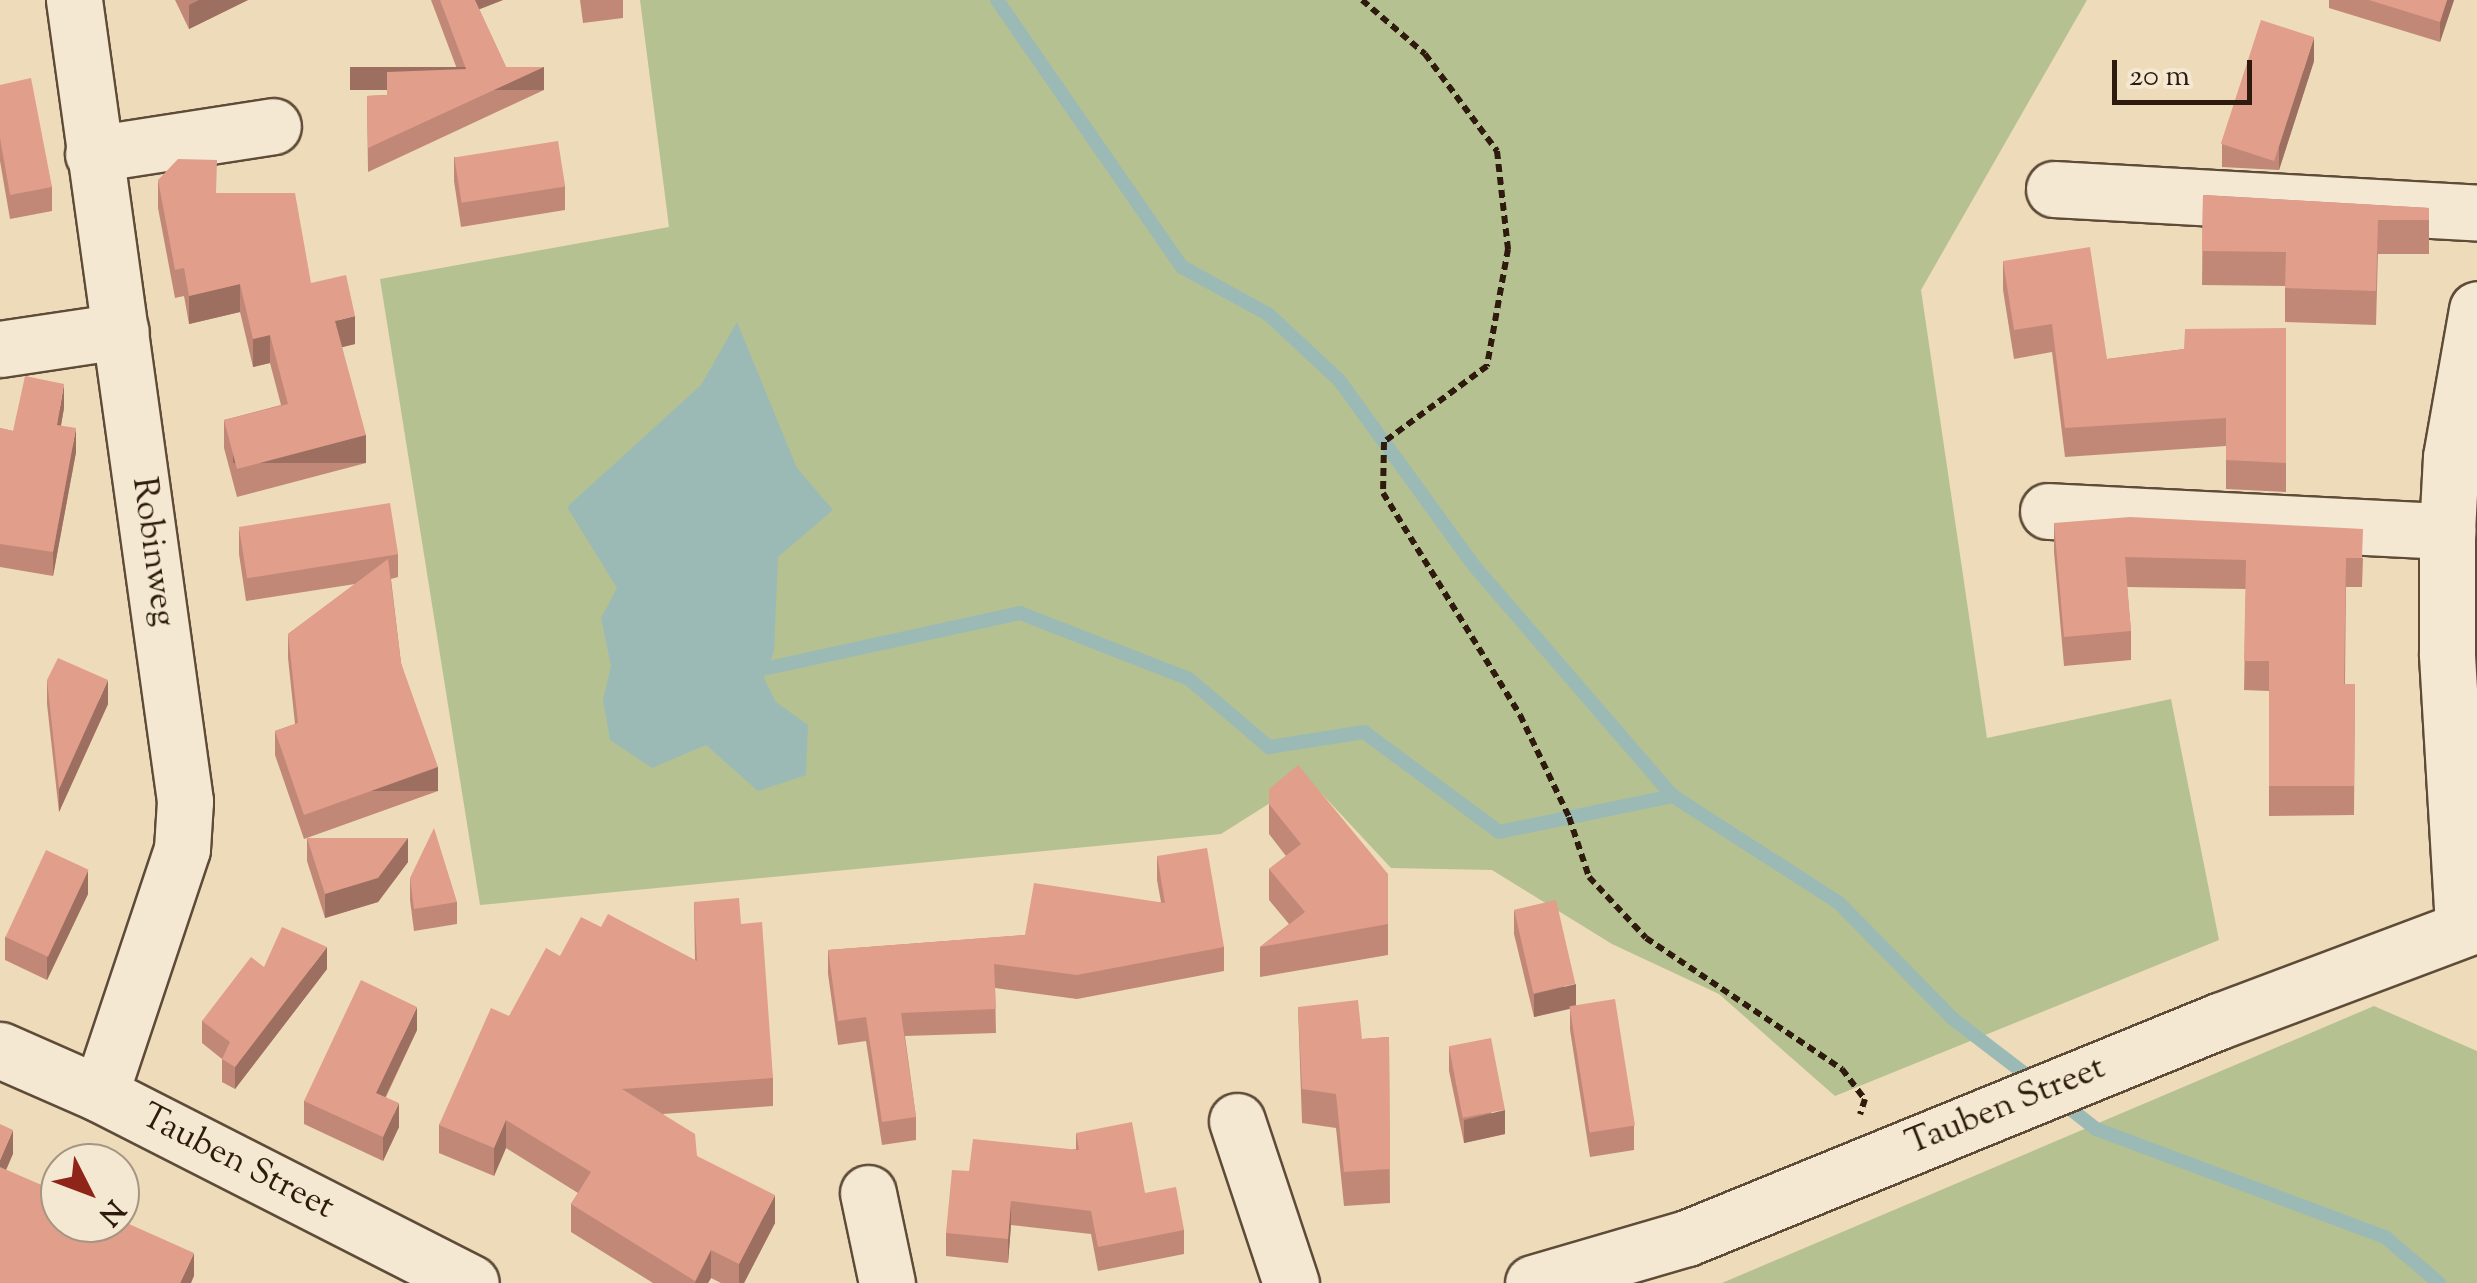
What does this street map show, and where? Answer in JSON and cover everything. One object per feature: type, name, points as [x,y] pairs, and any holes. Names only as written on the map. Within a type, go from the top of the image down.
[{"type":"street","name":"Robinweg","points":[[74,0],[185,801],[182,849],[100,1094]]},
{"type":"street","points":[[93,154],[273,126]]},
{"type":"street","points":[[2054,190],[2477,213]]},
{"type":"street","points":[[2470,924],[2447,652],[2447,531],[2451,456],[2477,309]]},
{"type":"street","points":[[0,349],[121,331]]},
{"type":"street","points":[[2048,510],[2447,531]]},
{"type":"street","name":"Tauben Street","points":[[1533,1283],[1687,1238],[2219,1021],[2470,924]]},
{"type":"street","name":"Tauben Street","points":[[0,1050],[100,1094],[463,1281]]},
{"type":"street","points":[[1237,1121],[1291,1283]]},
{"type":"street","points":[[868,1193],[887,1283]]},
{"type":"path","points":[[1362,0],[1425,54],[1498,151],[1508,249],[1487,366],[1384,442],[1383,493],[1520,714],[1569,817],[1588,878],[1646,938],[1819,1050],[1865,1099],[1841,1173]]},
{"type":"green space","points":[[640,0],[2087,0],[1921,290],[1987,738],[2171,699],[2219,940],[1835,1096],[1719,994],[1612,944],[1492,870],[1391,868],[1308,779],[1221,834],[480,905],[380,279],[669,227]]},
{"type":"green space","points":[[2374,1006],[2477,1051],[2477,1283],[1722,1283]]},
{"type":"water","points":[[737,322],[797,468],[833,510],[778,557],[774,651],[764,678],[776,702],[808,725],[806,775],[758,791],[706,745],[652,768],[610,740],[603,700],[611,666],[601,618],[617,588],[567,507],[701,385]]},
{"type":"building","points":[[440,0],[475,0],[506,67],[544,67],[368,148],[367,96],[387,95],[387,72],[466,69]]},
{"type":"building","points":[[2369,0],[2447,0],[2440,22]]},
{"type":"building","points":[[2261,20],[2314,37],[2274,161],[2221,144]]},
{"type":"building","points":[[31,78],[52,187],[10,195],[0,138],[0,85]]},
{"type":"building","points":[[558,141],[565,186],[461,203],[454,157]]},
{"type":"building","points":[[178,159],[217,160],[216,193],[295,193],[311,283],[346,275],[355,316],[335,321],[366,435],[237,469],[224,420],[288,404],[270,335],[253,339],[240,284],[189,296],[184,268],[175,270],[158,180]]},
{"type":"building","points":[[2203,195],[2429,208],[2429,220],[2378,220],[2376,291],[2285,288],[2286,252],[2202,251]]},
{"type":"building","points":[[2090,247],[2107,359],[2184,349],[2185,329],[2286,328],[2286,463],[2226,460],[2226,418],[2065,428],[2052,324],[2014,330],[2003,261]]},
{"type":"building","points":[[25,376],[64,384],[57,425],[76,428],[53,552],[0,544],[0,428],[13,431]]},
{"type":"building","points":[[390,503],[398,554],[247,578],[239,527]]},
{"type":"building","points":[[2130,517],[2363,529],[2362,558],[2346,558],[2344,684],[2355,684],[2354,786],[2269,786],[2269,661],[2244,661],[2246,560],[2125,557],[2131,631],[2064,637],[2054,523]]},
{"type":"building","points":[[388,559],[401,663],[438,767],[304,815],[275,731],[298,723],[288,634]]},
{"type":"building","points":[[58,658],[108,680],[59,789],[47,680]]},
{"type":"building","points":[[1298,765],[1388,874],[1388,924],[1260,947],[1305,912],[1269,869],[1301,844],[1269,804],[1269,789]]},
{"type":"building","points":[[434,828],[457,902],[414,909],[410,878]]},
{"type":"building","points":[[307,838],[408,838],[378,878],[325,894]]},
{"type":"building","points":[[1207,848],[1224,947],[1077,975],[994,964],[996,1009],[901,1013],[916,1117],[882,1122],[866,1017],[838,1021],[828,950],[1025,935],[1034,883],[1165,903],[1157,856]]},
{"type":"building","points":[[46,850],[89,870],[48,957],[5,937]]},
{"type":"building","points":[[739,898],[741,924],[762,922],[773,1078],[622,1089],[695,1134],[697,1156],[775,1195],[739,1264],[711,1250],[695,1281],[571,1204],[591,1172],[506,1120],[494,1148],[439,1125],[491,1008],[509,1016],[546,948],[560,956],[581,917],[601,927],[608,914],[697,961],[694,902]]},
{"type":"building","points":[[1556,900],[1575,984],[1533,993],[1514,910]]},
{"type":"building","points":[[282,927],[327,947],[235,1067],[222,1059],[230,1042],[202,1021],[251,957],[264,967]]},
{"type":"building","points":[[361,980],[417,1007],[376,1093],[399,1103],[383,1137],[304,1101]]},
{"type":"building","points":[[1615,999],[1635,1125],[1590,1133],[1570,1006]]},
{"type":"building","points":[[1358,1000],[1362,1039],[1389,1037],[1390,1169],[1344,1172],[1336,1094],[1302,1089],[1298,1007]]},
{"type":"building","points":[[1491,1038],[1505,1110],[1463,1118],[1449,1046]]},
{"type":"building","points":[[1132,1122],[1145,1193],[1176,1187],[1184,1230],[1098,1247],[1091,1211],[1011,1201],[1008,1239],[946,1233],[952,1170],[969,1171],[973,1139],[1079,1150],[1076,1133]]},
{"type":"building","points":[[0,1124],[13,1130],[0,1160]]},
{"type":"building","points":[[0,1167],[40,1184],[40,1243],[140,1243],[140,1229],[194,1253],[180,1283],[0,1283]]},
{"type":"waterway","points":[[997,0],[1182,267],[1268,314],[1339,380],[1475,567],[1673,796],[1839,903],[1953,1019],[2037,1083]]},
{"type":"waterway","points":[[768,668],[1020,613],[1189,679],[1269,747],[1364,732],[1499,832],[1673,796]]},
{"type":"waterway","points":[[2058,1099],[2096,1129],[2385,1237],[2439,1283]]}]
